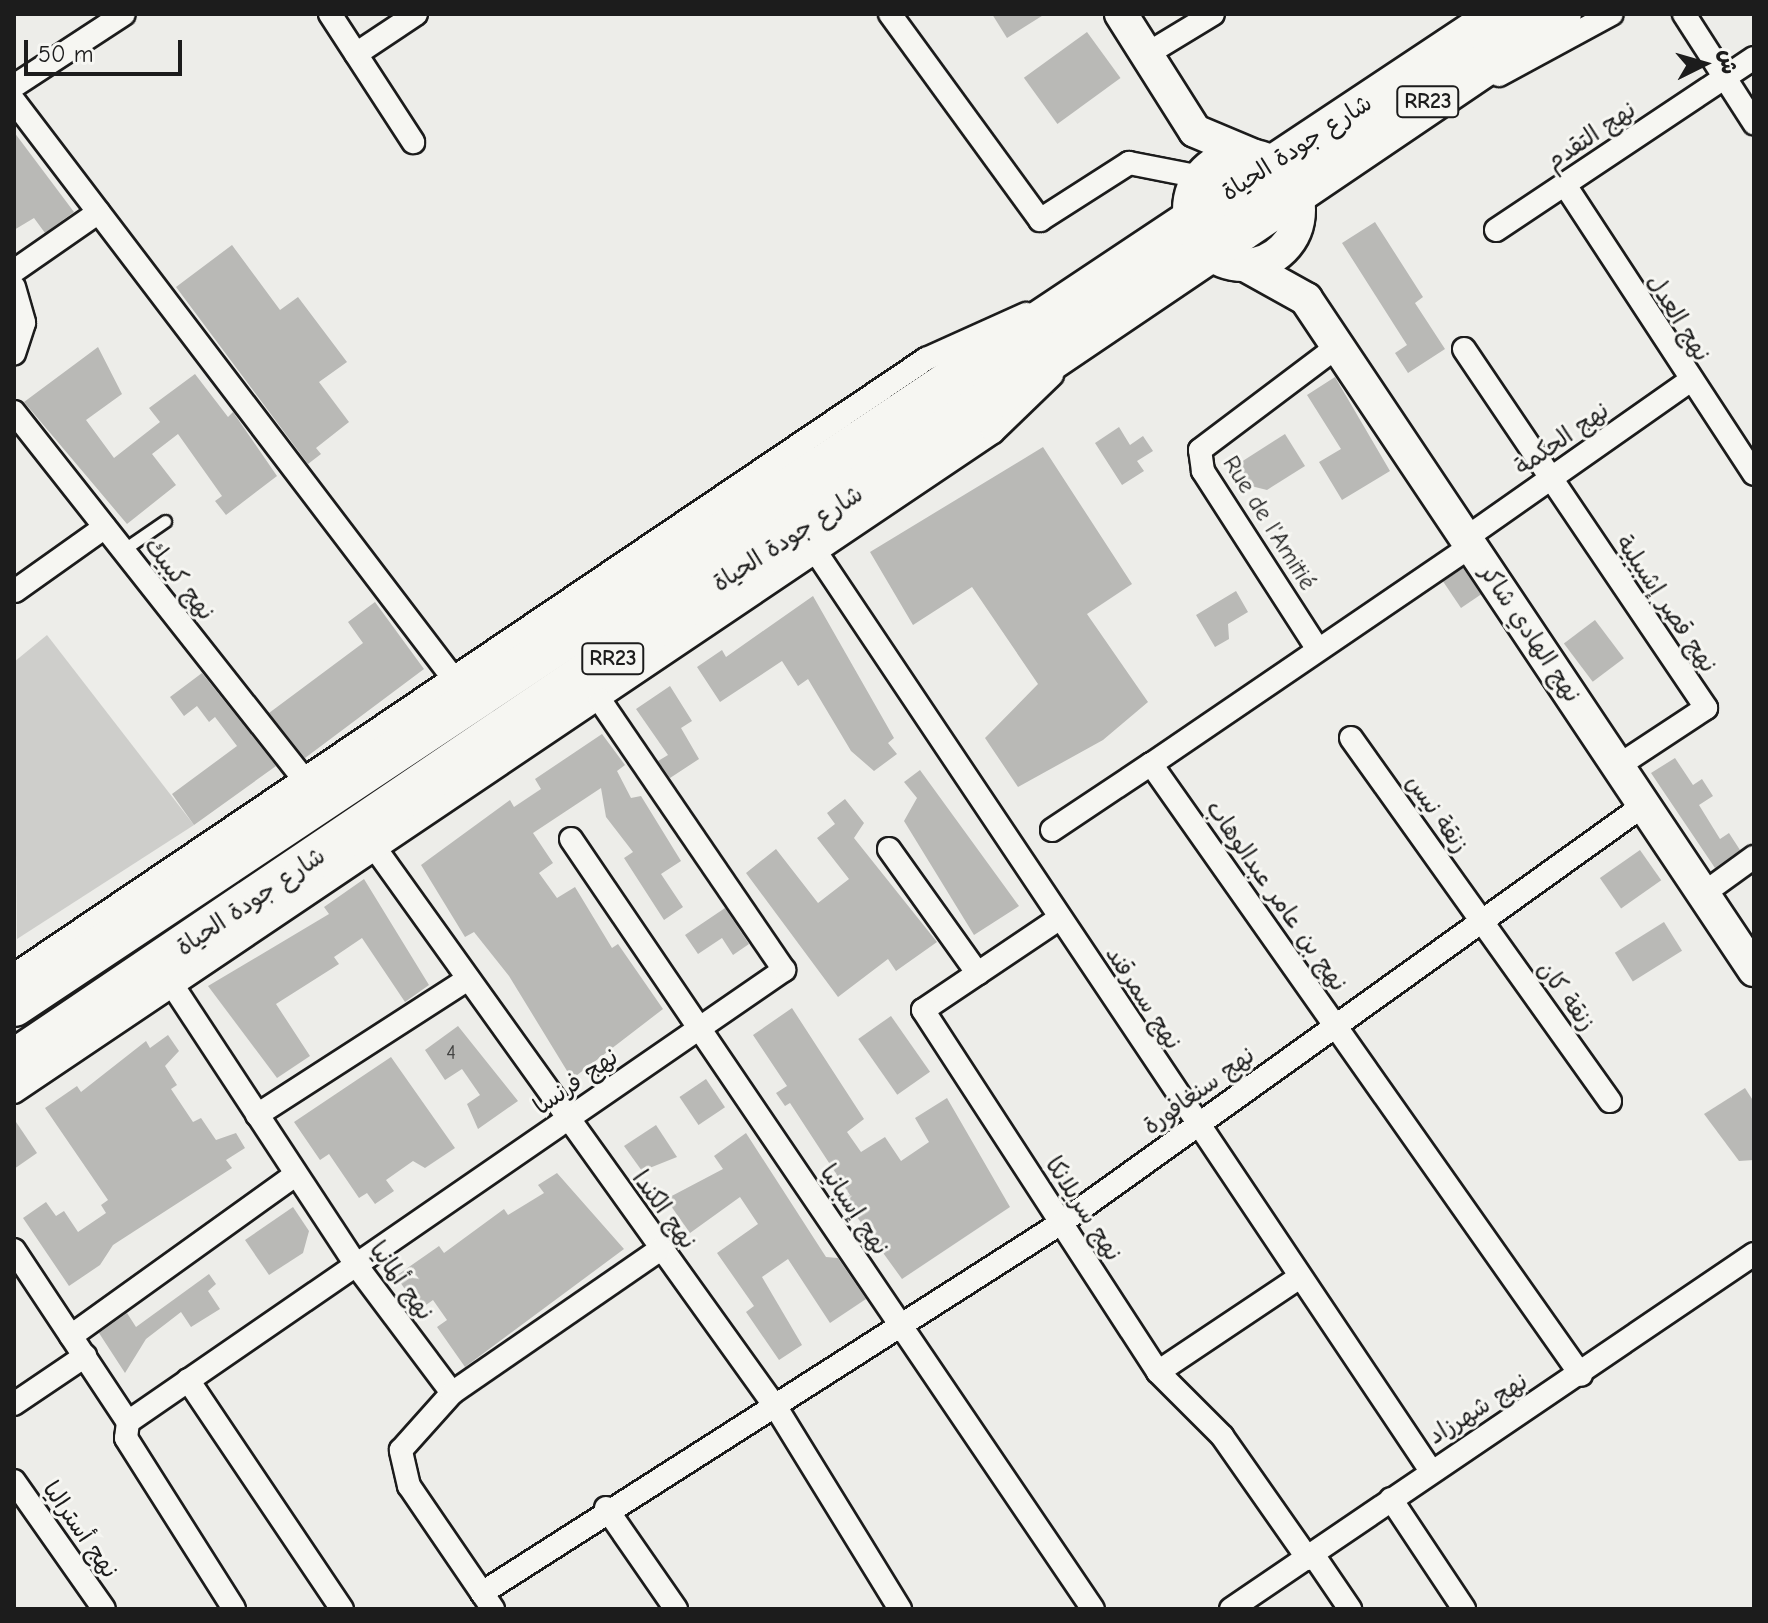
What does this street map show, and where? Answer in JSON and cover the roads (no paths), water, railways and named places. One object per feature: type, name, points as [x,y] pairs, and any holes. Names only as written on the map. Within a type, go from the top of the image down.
[{"type":"highway","name":"شارع جودة الحياة","points":[[1281,185],[1503,14]]},
{"type":"highway","name":"شارع جودة الحياة","points":[[14,1005],[1070,301],[1206,222],[1410,114],[1560,14]]},
{"type":"highway","name":"شارع جودة الحياة","points":[[14,1061],[1082,341],[1206,222]]},
{"type":"street","points":[[14,86],[124,14]]},
{"type":"street","points":[[330,14],[413,142]]},
{"type":"street","points":[[356,54],[416,14]]},
{"type":"street","points":[[890,14],[1040,220],[1129,163],[1306,299]]},
{"type":"street","points":[[1121,14],[1195,131],[1206,222]]},
{"type":"street","points":[[1147,54],[1213,14]]},
{"type":"street","points":[[1410,114],[1541,56],[1612,14]]},
{"type":"street","points":[[1684,14],[1754,123]]},
{"type":"street","name":"نهج التقدم","points":[[1496,230],[1754,58]]},
{"type":"street","points":[[14,101],[453,678]]},
{"type":"street","points":[[1195,131],[1281,185],[1306,299]]},
{"type":"street","points":[[1206,222],[1215,163],[1281,185]]},
{"type":"street","name":"نهج العدل","points":[[1565,185],[1688,382],[1754,474]]},
{"type":"street","points":[[14,271],[99,212]]},
{"type":"street","points":[[14,287],[24,323],[14,353]]},
{"type":"street","name":"نهج الهادي شاكر","points":[[1306,299],[1754,970]]},
{"type":"street","points":[[14,975],[926,359],[1070,301]]},
{"type":"street","points":[[14,1092],[600,700],[1020,412],[1082,341]]},
{"type":"street","name":"Rue de l'Amitié","points":[[1317,648],[1203,471],[1200,450],[1338,346]]},
{"type":"street","points":[[1464,349],[1550,481]]},
{"type":"street","name":"نهج الحكمة","points":[[1469,542],[1688,382]]},
{"type":"street","name":"نهج كيبيك","points":[[14,412],[303,778]]},
{"type":"street","name":"نهج قصر إشبيلية","points":[[1550,481],[1706,708],[1618,766]]},
{"type":"street","points":[[15,591],[105,527]]},
{"type":"street","points":[[1052,830],[1469,542]]},
{"type":"street","name":"نهج سمرقند","points":[[816,552],[1196,1125],[1431,1471]]},
{"type":"street","name":"نهج فرنسا","points":[[128,1422],[784,970],[600,700]]},
{"type":"street","name":"زنقة نيس","points":[[1351,738],[1480,921]]},
{"type":"street","name":"نهج بن عامر عبدالوهاب","points":[[1151,764],[1581,1375]]},
{"type":"street","name":"نهج سنغافورة","points":[[487,1601],[606,1508],[777,1409],[899,1323],[1061,1223],[1334,1024],[1644,805]]},
{"type":"street","name":"نهج إسبانيا","points":[[571,839],[1093,1609]]},
{"type":"street","name":"نهج الكندا","points":[[375,848],[659,1250],[777,1409],[900,1609]]},
{"type":"street","points":[[889,849],[978,974]]},
{"type":"street","points":[[1703,894],[1754,857]]},
{"type":"street","name":"نهج سريلانكا","points":[[1060,918],[923,1010],[1158,1372],[1222,1436],[1350,1609]]},
{"type":"street","name":"زنقة كان","points":[[1480,921],[1610,1101]]},
{"type":"street","points":[[257,1115],[468,979]]},
{"type":"street","name":"نهج ألمانيا","points":[[173,986],[356,1265],[452,1393]]},
{"type":"street","points":[[71,1336],[295,1175]]},
{"type":"street","points":[[14,1250],[128,1422],[126,1438],[234,1609]]},
{"type":"street","points":[[487,1601],[402,1468],[409,1434],[452,1393],[659,1250]]},
{"type":"street","name":"نهج شهرزاد","points":[[1231,1609],[1431,1471],[1581,1375],[1754,1254]]},
{"type":"street","points":[[1158,1372],[1300,1277]]},
{"type":"street","points":[[14,1404],[85,1356]]},
{"type":"street","points":[[188,1380],[342,1609]]},
{"type":"street","name":"نهج أستراليا","points":[[14,1481],[104,1609]]},
{"type":"street","points":[[1391,1499],[1464,1609]]},
{"type":"street","points":[[606,1508],[676,1609]]},
{"type":"lane","points":[[123,550],[165,521]]}]
